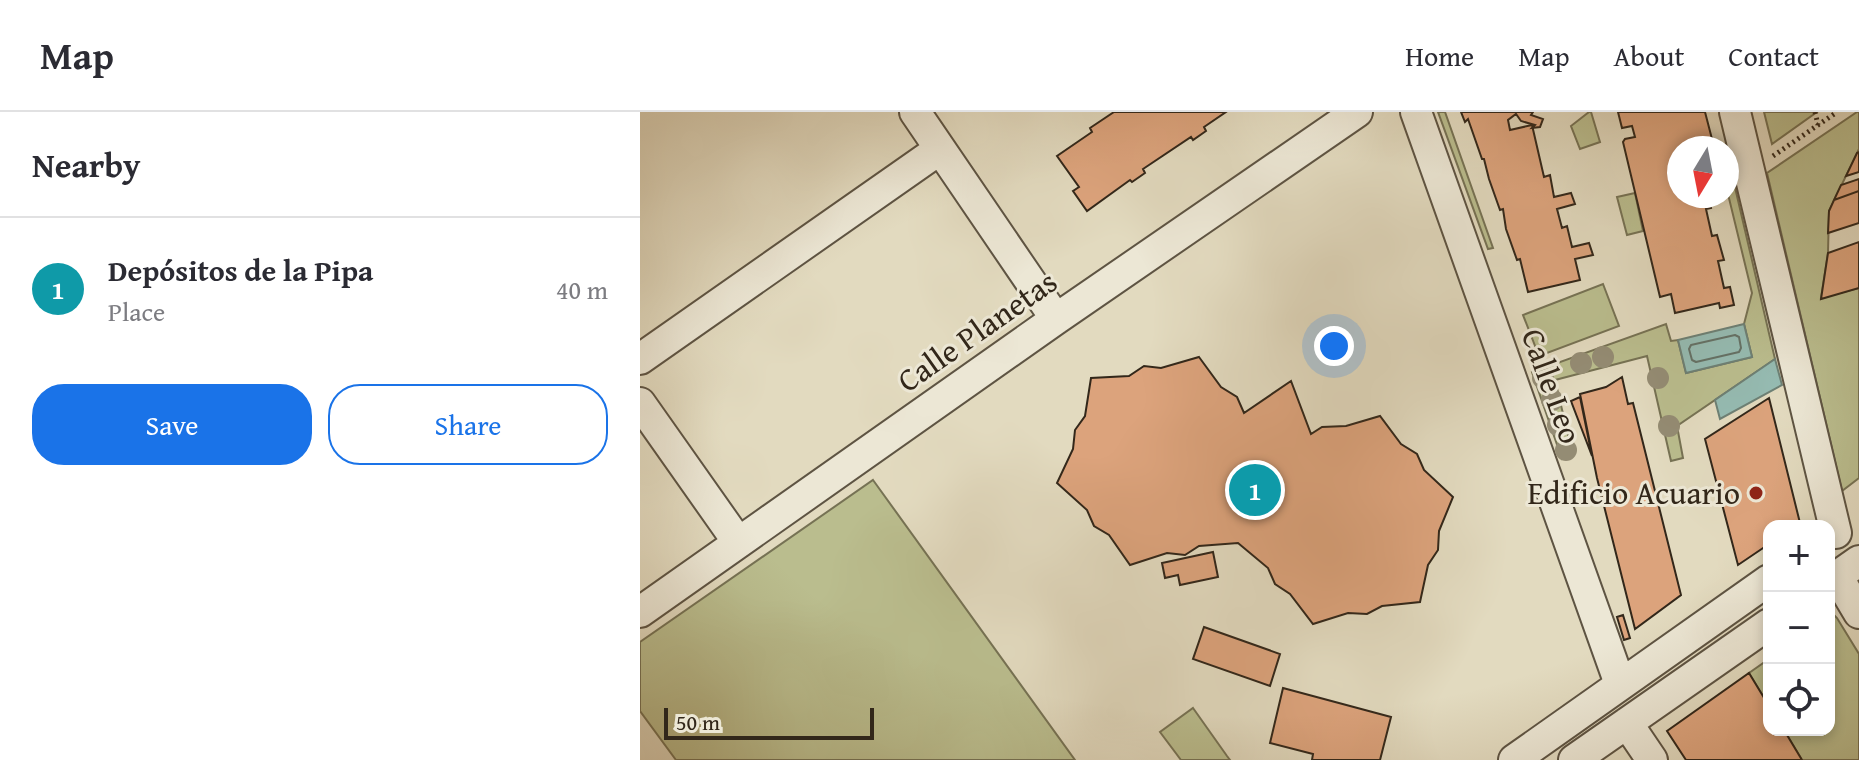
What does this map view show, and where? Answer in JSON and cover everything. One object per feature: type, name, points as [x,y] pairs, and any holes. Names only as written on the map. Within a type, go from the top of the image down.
[{"type":"street","points":[[915,112],[1056,319]]},
{"type":"street","name":"Calle Planetas","points":[[640,612],[1357,112]]},
{"type":"street","name":"Calle Leo","points":[[1416,112],[1620,684]]},
{"type":"street","points":[[1735,112],[1841,529]]},
{"type":"street","points":[[640,359],[940,149]]},
{"type":"street","points":[[640,403],[738,542]]},
{"type":"street","points":[[1842,573],[1859,613]]},
{"type":"street","points":[[1514,760],[1763,584]]},
{"type":"street","points":[[1574,760],[1763,628]]},
{"type":"street","points":[[1627,723],[1652,760]]},
{"type":"path","points":[[1815,112],[1818,125]]},
{"type":"path","points":[[1749,172],[1837,112]]},
{"type":"green space","points":[[1438,112],[1445,112],[1493,248],[1488,249]]},
{"type":"green space","points":[[1589,112],[1600,142],[1580,149],[1571,126]]},
{"type":"green space","points":[[1764,112],[1817,112],[1772,144]]},
{"type":"green space","points":[[1857,112],[1859,149],[1829,211],[1828,253],[1821,298],[1859,288],[1859,478],[1842,491],[1767,173]]},
{"type":"green space","points":[[1635,193],[1643,231],[1627,235],[1617,197]]},
{"type":"green space","points":[[1739,204],[1775,359],[1677,426],[1683,458],[1671,461],[1647,356],[1555,380],[1573,456],[1562,459],[1532,372],[1666,324],[1671,341],[1678,340],[1686,373],[1752,357],[1744,324],[1752,293],[1731,208],[1739,208]]},
{"type":"green space","points":[[1603,284],[1619,326],[1539,356],[1523,315]]},
{"type":"green space","points":[[873,480],[1075,760],[676,760],[640,711],[640,642]]},
{"type":"green space","points":[[1835,616],[1859,654],[1859,760],[1802,760],[1788,736],[1835,736]]},
{"type":"green space","points":[[1763,663],[1763,696],[1749,673]]},
{"type":"green space","points":[[1193,708],[1230,760],[1181,760],[1160,732]]},
{"type":"water","points":[[1744,324],[1752,357],[1686,373],[1678,340]]},
{"type":"water","points":[[1775,359],[1782,385],[1720,419],[1715,400]]},
{"type":"building","points":[[1114,112],[1226,112],[1204,127],[1206,131],[1193,140],[1191,137],[1143,169],[1145,173],[1087,211],[1073,191],[1079,187],[1057,156]]},
{"type":"building","points":[[1461,112],[1533,112],[1531,115],[1543,119],[1540,127],[1533,128],[1544,177],[1550,175],[1554,197],[1571,193],[1575,204],[1557,209],[1562,228],[1567,226],[1572,247],[1589,243],[1593,255],[1575,259],[1580,280],[1528,292],[1520,259],[1517,260],[1506,229],[1503,209],[1500,210],[1468,119],[1465,122]],"holes":[[[1516,114],[1521,121],[1535,125],[1510,130],[1508,120]]]},
{"type":"building","points":[[1618,112],[1705,112],[1711,136],[1667,136],[1667,208],[1711,208],[1706,209],[1712,236],[1717,235],[1724,260],[1718,261],[1724,288],[1730,287],[1734,305],[1720,308],[1719,303],[1675,313],[1671,294],[1660,297],[1623,142],[1635,137],[1632,126],[1622,128]]},
{"type":"building","points":[[1857,153],[1859,172],[1846,176]]},
{"type":"building","points":[[1859,179],[1859,191],[1834,200],[1841,185]]},
{"type":"building","points":[[1859,191],[1859,223],[1828,233],[1829,211],[1834,200]]},
{"type":"building","points":[[1859,242],[1859,288],[1821,299],[1828,253]]},
{"type":"building","points":[[1199,357],[1221,387],[1237,397],[1244,413],[1291,381],[1311,434],[1322,427],[1346,426],[1380,416],[1401,444],[1417,454],[1424,470],[1453,497],[1439,531],[1438,550],[1428,565],[1420,602],[1382,606],[1367,614],[1348,613],[1313,624],[1290,594],[1275,584],[1268,568],[1238,543],[1199,546],[1185,555],[1167,553],[1130,565],[1109,535],[1094,526],[1087,510],[1057,483],[1073,449],[1075,430],[1085,416],[1091,378],[1129,376],[1144,366],[1161,368]]},
{"type":"building","points":[[1622,377],[1628,404],[1633,403],[1681,595],[1635,629],[1597,478],[1580,394],[1606,387]]},
{"type":"building","points":[[1580,397],[1592,456],[1571,401]]},
{"type":"building","name":"Edificio Acuario","points":[[1769,398],[1799,520],[1763,520],[1763,548],[1738,565],[1705,439]]},
{"type":"building","points":[[1213,552],[1218,577],[1180,585],[1178,575],[1165,578],[1162,563]]},
{"type":"building","points":[[1623,615],[1630,638],[1624,640],[1617,617]]},
{"type":"building","points":[[1204,627],[1280,654],[1270,686],[1193,659]]},
{"type":"building","points":[[1749,673],[1763,696],[1763,736],[1788,736],[1802,760],[1686,760],[1667,731]]},
{"type":"building","points":[[1283,688],[1391,717],[1380,760],[1312,760],[1313,754],[1270,743]]},
{"type":"place","name":"Depósitos de la Pipa","points":[[1255,490]]},
{"type":"place","name":"Edificio Acuario","points":[[1756,493]]}]
